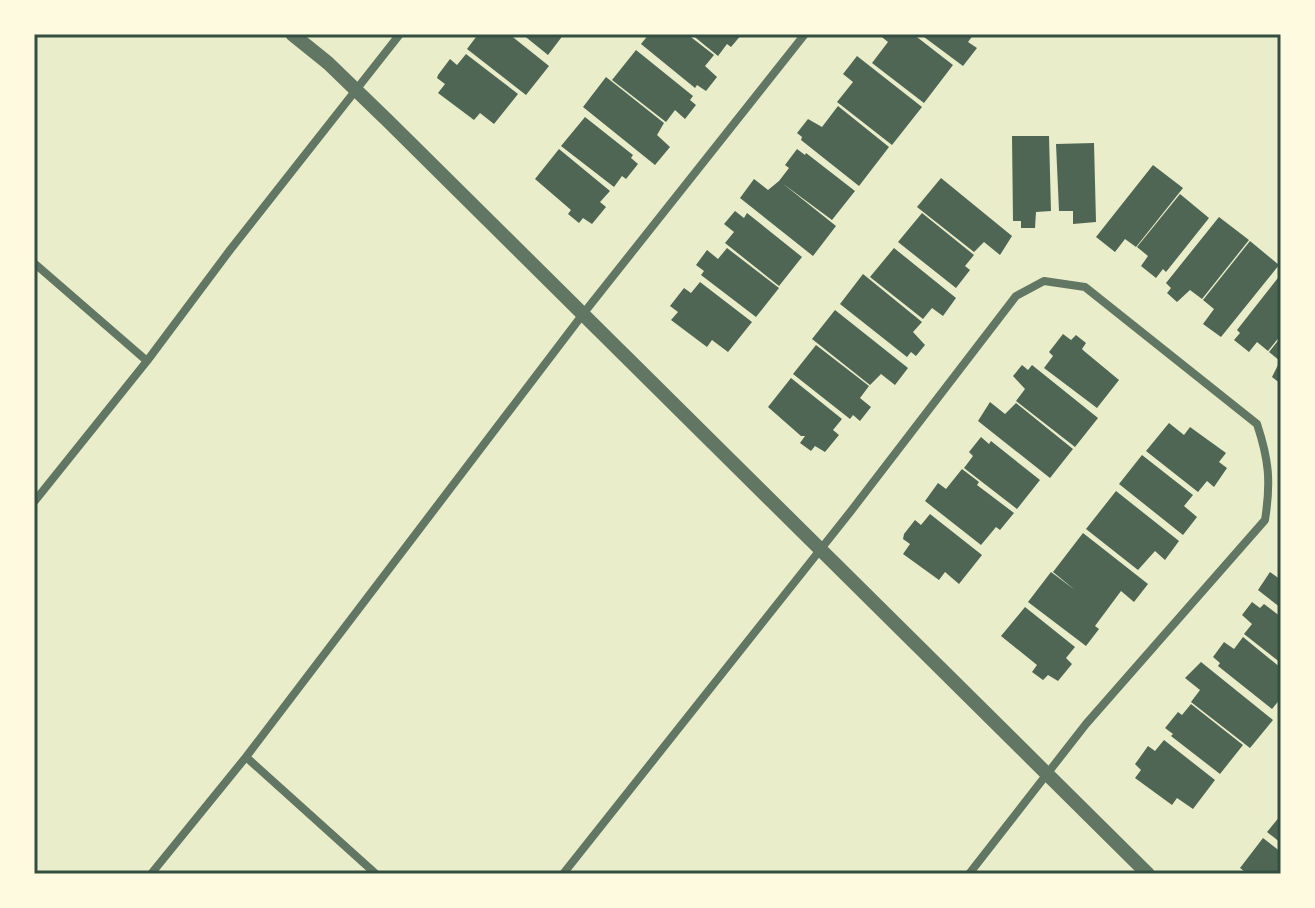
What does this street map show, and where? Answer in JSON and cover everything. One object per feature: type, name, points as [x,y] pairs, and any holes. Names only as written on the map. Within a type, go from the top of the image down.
[{"type":"street","points":[[292,34],[356,91],[1148,874]]},
{"type":"street","points":[[34,502],[400,34]]},
{"type":"street","points":[[151,874],[246,757],[583,314],[805,34]]},
{"type":"street","points":[[34,263],[147,361]]},
{"type":"street","points":[[563,874],[821,550],[1016,296],[1044,281],[1085,287],[1257,424],[1269,466],[1270,488],[1265,520],[1086,724],[969,874]]},
{"type":"street","points":[[246,757],[376,874]]},
{"type":"building","points":[[472,34],[509,34],[549,66],[526,95],[467,49],[476,37]]},
{"type":"building","points":[[522,34],[564,34],[548,55]]},
{"type":"building","points":[[649,34],[687,34],[714,55],[705,66],[717,77],[706,91],[697,85],[695,88],[641,44]]},
{"type":"building","points":[[691,34],[742,34],[731,47],[727,44],[718,56]]},
{"type":"building","points":[[878,34],[913,34],[953,65],[924,103],[872,63],[888,42]]},
{"type":"building","points":[[920,34],[974,34],[968,42],[977,48],[963,66]]},
{"type":"building","points":[[636,50],[693,96],[690,100],[696,105],[685,119],[675,110],[666,122],[612,80]]},
{"type":"building","points":[[466,54],[518,94],[494,124],[480,113],[474,120],[438,93],[445,84],[437,78],[438,75],[450,59],[457,65]]},
{"type":"building","points":[[857,56],[922,107],[892,145],[837,102],[853,82],[843,74]]},
{"type":"building","points":[[606,77],[664,123],[657,135],[670,147],[655,165],[583,107]]},
{"type":"building","points":[[838,106],[889,147],[859,186],[801,140],[797,133],[808,119],[822,127]]},
{"type":"building","points":[[585,117],[633,155],[631,158],[638,164],[626,179],[622,176],[614,187],[561,146]]},
{"type":"building","points":[[1012,136],[1049,136],[1051,211],[1036,212],[1035,228],[1021,228],[1021,221],[1013,221]]},
{"type":"building","points":[[1094,143],[1096,222],[1073,224],[1073,211],[1059,211],[1056,144]]},
{"type":"building","points":[[559,149],[610,191],[600,202],[606,207],[592,224],[583,218],[579,223],[568,214],[571,210],[535,179]]},
{"type":"building","points":[[797,149],[855,191],[832,220],[782,183],[836,226],[813,256],[740,198],[754,179],[768,190],[779,181],[789,168],[785,165]]},
{"type":"building","points":[[1153,165],[1183,188],[1136,247],[1125,239],[1115,252],[1096,237]]},
{"type":"building","points":[[941,178],[1012,236],[1000,255],[984,242],[974,252],[917,207]]},
{"type":"building","points":[[1180,194],[1209,218],[1166,272],[1163,269],[1156,278],[1141,266],[1148,256],[1137,247]]},
{"type":"building","points":[[735,211],[744,218],[747,213],[802,257],[779,286],[725,243],[734,232],[724,224]]},
{"type":"building","points":[[922,213],[974,255],[965,266],[970,270],[956,288],[898,242]]},
{"type":"building","points":[[1219,217],[1249,240],[1202,299],[1190,290],[1177,302],[1167,293],[1171,288],[1166,283]]},
{"type":"building","points":[[1250,241],[1279,265],[1221,337],[1203,324],[1214,309],[1203,300]]},
{"type":"building","points":[[727,248],[779,288],[756,317],[701,275],[704,271],[696,265],[707,250],[718,259]]},
{"type":"building","points":[[894,248],[956,298],[943,316],[932,308],[923,319],[870,277]]},
{"type":"building","points":[[863,274],[922,322],[913,332],[925,345],[916,356],[911,352],[907,357],[840,304]]},
{"type":"building","points":[[1281,274],[1281,335],[1268,351],[1257,342],[1249,352],[1234,340],[1240,333],[1237,330]]},
{"type":"building","points":[[700,282],[752,322],[728,352],[712,340],[707,347],[671,320],[678,312],[670,306],[684,288],[691,293]]},
{"type":"building","points":[[835,310],[908,368],[895,385],[881,374],[870,385],[812,339]]},
{"type":"building","points":[[1063,334],[1071,340],[1076,335],[1086,343],[1082,349],[1119,380],[1097,408],[1044,368],[1053,356],[1049,352]]},
{"type":"building","points":[[1281,337],[1281,384],[1272,377],[1280,361],[1269,352]]},
{"type":"building","points":[[816,345],[869,386],[860,398],[871,407],[860,421],[853,415],[850,419],[793,374]]},
{"type":"building","points":[[1022,365],[1028,370],[1032,365],[1098,418],[1075,447],[1016,401],[1025,389],[1013,376]]},
{"type":"building","points":[[791,378],[842,419],[833,430],[839,435],[825,452],[815,446],[811,451],[800,443],[805,436],[801,436],[768,407]]},
{"type":"building","points":[[990,402],[1005,414],[1016,403],[1073,449],[1050,478],[978,421]]},
{"type":"building","points":[[1169,423],[1184,435],[1190,427],[1226,453],[1219,462],[1227,468],[1214,487],[1207,481],[1198,492],[1146,451]]},
{"type":"building","points":[[981,437],[989,444],[991,441],[1040,480],[1017,509],[964,468],[973,456],[969,452]]},
{"type":"building","points":[[1142,455],[1193,495],[1184,506],[1197,517],[1183,535],[1119,484]]},
{"type":"building","points":[[962,469],[979,482],[977,485],[1014,513],[1000,530],[996,527],[981,545],[925,501],[938,483],[946,489]]},
{"type":"building","points":[[1116,491],[1179,541],[1165,560],[1155,551],[1138,570],[1086,529]]},
{"type":"building","points":[[930,514],[982,555],[959,584],[945,572],[939,580],[903,554],[910,544],[903,539],[904,534],[915,520],[921,525]]},
{"type":"building","points":[[1083,533],[1148,584],[1134,602],[1121,591],[1095,626],[1099,629],[1086,646],[1028,602],[1051,572],[1075,590],[1053,572]]},
{"type":"building","points":[[1270,572],[1281,580],[1281,608],[1258,590]]},
{"type":"building","points":[[1252,602],[1260,608],[1264,604],[1281,617],[1281,663],[1244,634],[1252,624],[1242,615]]},
{"type":"building","points":[[1025,607],[1075,647],[1066,658],[1072,664],[1058,681],[1048,675],[1043,680],[1032,672],[1037,665],[1001,636]]},
{"type":"building","points":[[1243,637],[1281,668],[1281,698],[1272,709],[1218,666],[1220,663],[1213,657],[1224,642],[1234,649]]},
{"type":"building","points":[[1201,662],[1273,720],[1250,748],[1191,702],[1200,690],[1185,678]]},
{"type":"building","points":[[1191,704],[1243,745],[1220,774],[1165,728],[1178,712],[1182,715]]},
{"type":"building","points":[[1164,740],[1215,780],[1193,809],[1177,798],[1172,805],[1135,778],[1141,770],[1135,764],[1148,746],[1155,751]]},
{"type":"building","points":[[1281,815],[1281,843],[1267,832]]},
{"type":"building","points":[[1263,838],[1281,852],[1281,874],[1248,874],[1240,868]]}]
